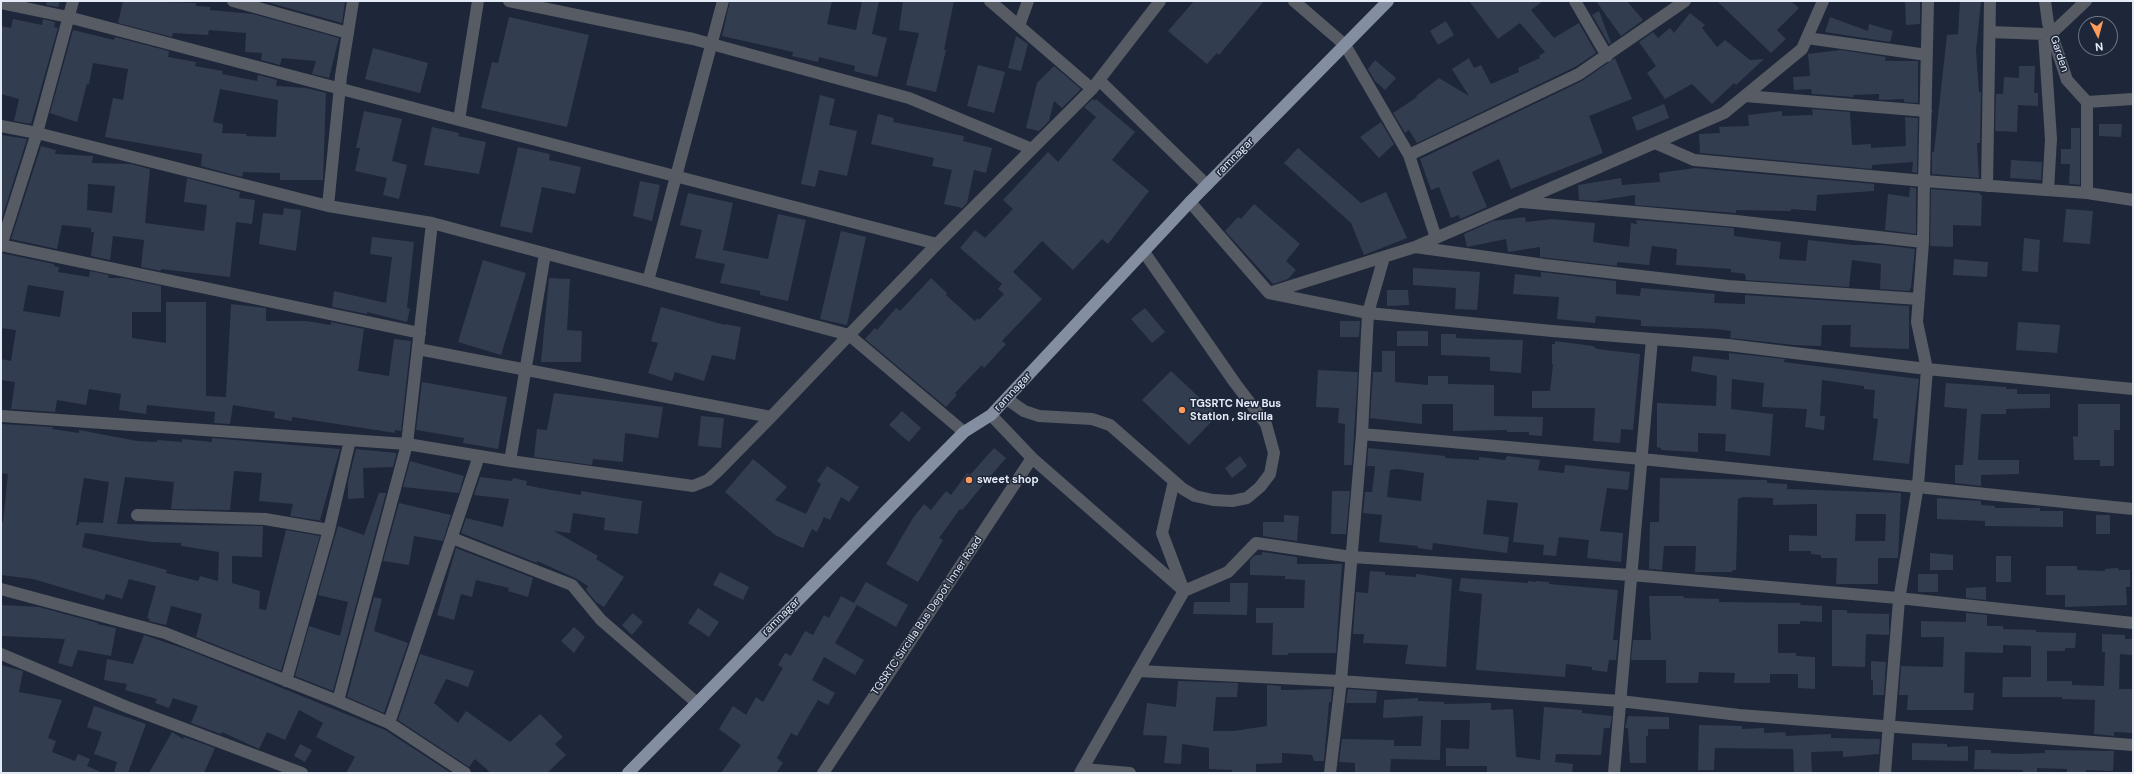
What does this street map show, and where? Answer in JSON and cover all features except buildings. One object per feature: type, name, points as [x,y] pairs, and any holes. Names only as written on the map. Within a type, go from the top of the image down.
[{"type":"main road","name":"ramnagar","points":[[628,773],[964,432],[991,415],[1007,399],[1190,202],[1388,1]]},
{"type":"street","points":[[73,1],[38,133],[1,245],[420,333]]},
{"type":"street","points":[[233,1],[348,32]]},
{"type":"street","points":[[328,206],[340,89],[353,1]]},
{"type":"street","points":[[459,120],[478,1]]},
{"type":"street","points":[[509,1],[710,44],[909,98],[1032,149]]},
{"type":"street","points":[[648,281],[710,44],[723,1]]},
{"type":"street","points":[[990,1],[1019,26],[1095,85],[1207,185]]},
{"type":"street","points":[[1019,26],[1028,1]]},
{"type":"street","points":[[1,416],[407,444],[510,461],[693,486],[708,480],[937,244],[1095,85],[1160,1]]},
{"type":"street","points":[[1294,1],[1345,45],[1409,155],[1436,238]]},
{"type":"street","points":[[1575,1],[1607,56]]},
{"type":"street","points":[[1269,293],[1415,247],[1724,113],[1802,49],[1823,1]]},
{"type":"street","points":[[1885,773],[1899,598],[1918,486],[1927,369],[1917,322],[1923,242],[1928,1]]},
{"type":"street","points":[[1987,186],[1990,1]]},
{"type":"street","name":"Garden","points":[[2045,1],[2052,33],[2067,80],[2087,102]]},
{"type":"street","points":[[2052,33],[2086,1]]},
{"type":"street","points":[[1,3],[68,17],[937,244]]},
{"type":"street","points":[[1409,155],[1579,74],[1607,56],[1678,3]]},
{"type":"street","points":[[1990,32],[2044,34],[2051,139],[2048,190]]},
{"type":"street","points":[[1807,38],[1927,55]]},
{"type":"street","points":[[1745,96],[1926,111]]},
{"type":"street","points":[[2087,193],[2087,102],[2133,100]]},
{"type":"street","points":[[1,126],[38,133],[328,206],[432,223],[849,335],[964,432]]},
{"type":"street","points":[[1655,143],[1694,160],[1924,181],[2087,193],[2133,200]]},
{"type":"street","points":[[1190,202],[1269,293],[1368,313],[1728,345],[1927,369],[2133,389]]},
{"type":"street","points":[[1521,202],[1736,221],[1923,242]]},
{"type":"street","points":[[338,701],[407,444],[432,223]]},
{"type":"street","points":[[1415,247],[1545,265],[1728,286],[1919,299]]},
{"type":"street","points":[[1007,399],[1024,411],[1039,416],[1092,419],[1110,425],[1183,489],[1201,498],[1232,501],[1247,498],[1260,488],[1270,474],[1274,454],[1266,424],[1235,384],[1144,252]]},
{"type":"street","points":[[510,461],[545,254]]},
{"type":"street","points":[[1330,773],[1341,681],[1352,557],[1362,434],[1368,313],[1384,257]]},
{"type":"street","points":[[1614,773],[1652,339]]},
{"type":"street","points":[[418,349],[770,417]]},
{"type":"street","points":[[991,415],[1032,458],[1184,592]]},
{"type":"street","points":[[1362,434],[1642,459],[2133,509]]},
{"type":"street","points":[[286,680],[329,530],[350,440]]},
{"type":"street","points":[[389,723],[479,456]]},
{"type":"street","name":"TGSRTC Sircilla Bus Depot Inner Road","points":[[823,773],[1032,458]]},
{"type":"street","points":[[1174,481],[1162,533],[1184,592]]},
{"type":"street","points":[[137,515],[265,519],[329,530]]},
{"type":"street","points":[[452,538],[572,585],[601,620],[697,703]]},
{"type":"street","points":[[1130,773],[1081,771],[1184,592],[1228,572],[1256,543],[1352,557],[1631,575],[1899,598],[2133,622]]},
{"type":"street","points":[[1,589],[165,634],[286,680],[389,723],[465,773]]},
{"type":"street","points":[[1,654],[127,707],[302,773]]},
{"type":"street","points":[[1138,671],[1341,681],[1620,701],[1739,715],[2133,745]]},
{"type":"place","name":"TGSRTC New Bus Station , Sircilla","points":[[1182,410]]},
{"type":"place","name":"sweet shop","points":[[969,480]]}]
